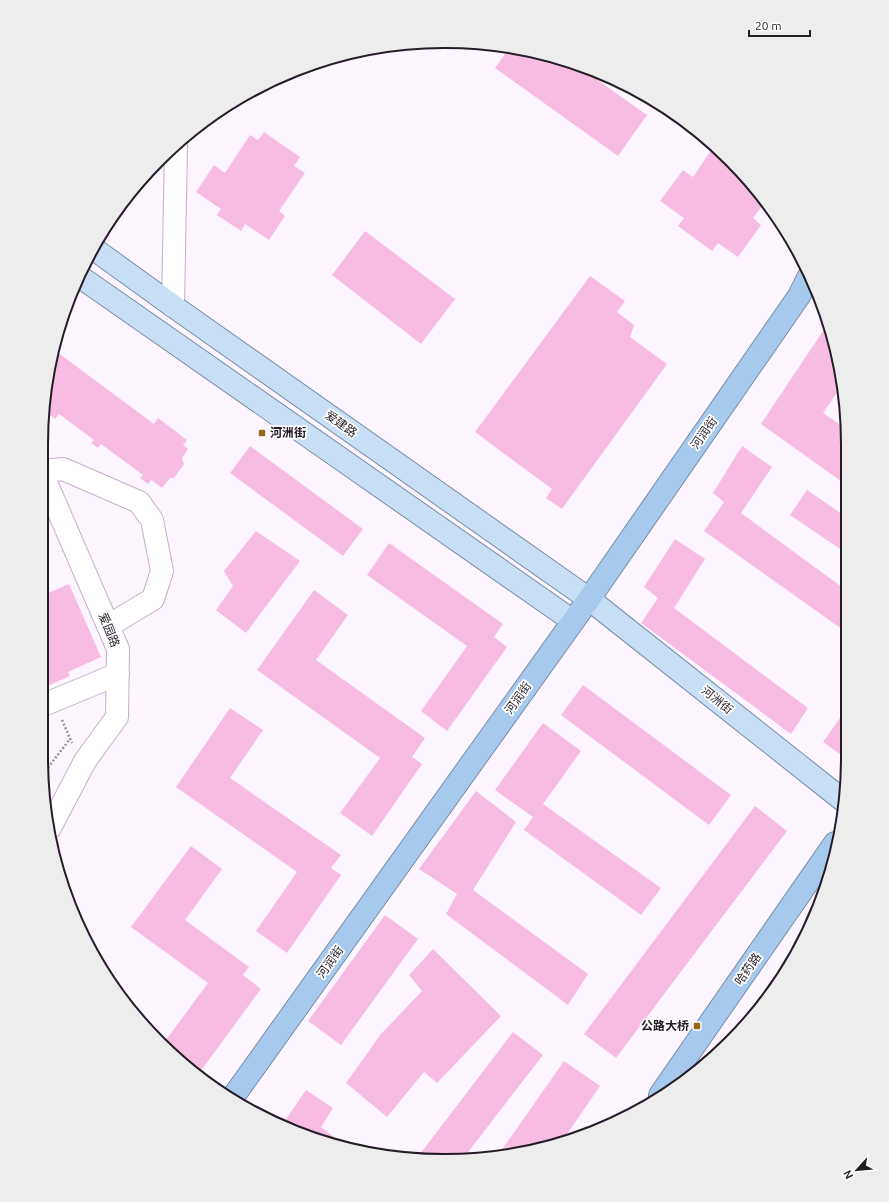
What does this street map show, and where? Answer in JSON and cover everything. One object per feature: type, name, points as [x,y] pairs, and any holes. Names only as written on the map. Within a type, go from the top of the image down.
[{"type":"highway","name":"河润街","points":[[235,1094],[809,288]]},
{"type":"highway","name":"哈药路","points":[[666,1086],[829,852]]},
{"type":"main road","name":"爱建路","points":[[98,252],[172,306],[589,599]]},
{"type":"main road","points":[[84,280],[573,621]]},
{"type":"main road","name":"河洲街","points":[[589,599],[839,797]]},
{"type":"street","points":[[172,306],[176,153]]},
{"type":"street","points":[[48,471],[64,469],[139,502],[152,520],[162,571],[153,599],[108,626]]},
{"type":"street","name":"爱园路","points":[[48,486],[118,649],[117,717],[82,767],[53,822]]},
{"type":"street","points":[[48,704],[118,674]]},
{"type":"path","points":[[48,706],[70,739],[82,767]]},
{"type":"path","points":[[48,767],[70,739]]},
{"type":"building","points":[[506,53],[572,69],[593,77],[647,115],[618,156],[495,68]]},
{"type":"building","points":[[264,132],[300,157],[294,166],[305,173],[279,211],[285,216],[269,240],[245,224],[241,231],[217,215],[221,209],[196,192],[214,165],[225,173],[250,135],[258,140]]},
{"type":"building","points":[[711,151],[743,183],[762,207],[753,218],[761,225],[738,257],[718,243],[712,251],[678,226],[684,218],[660,201],[683,170],[693,177]]},
{"type":"building","points":[[365,231],[455,299],[421,344],[332,275]]},
{"type":"building","points":[[590,276],[625,301],[617,312],[634,325],[630,337],[667,364],[562,509],[546,498],[552,489],[475,432]]},
{"type":"building","points":[[824,330],[838,392],[823,413],[840,425],[841,481],[761,424]]},
{"type":"building","points":[[59,354],[154,424],[158,418],[187,440],[183,445],[188,449],[182,458],[184,464],[174,478],[170,478],[162,488],[151,480],[148,484],[140,478],[143,475],[101,444],[98,448],[91,443],[94,440],[59,414],[55,419],[49,415],[51,393]]},
{"type":"building","points":[[250,446],[363,529],[343,556],[230,473]]},
{"type":"building","points":[[742,446],[772,467],[741,513],[841,586],[841,628],[704,531],[724,502],[713,493]]},
{"type":"building","points":[[807,490],[841,513],[841,550],[790,515]]},
{"type":"building","points":[[256,531],[300,561],[246,633],[216,610],[233,586],[224,571]]},
{"type":"building","points":[[675,539],[705,559],[674,608],[808,708],[791,734],[641,623],[658,598],[644,587]]},
{"type":"building","points":[[389,543],[503,624],[494,637],[507,647],[447,731],[421,711],[467,646],[367,575]]},
{"type":"building","points":[[69,584],[101,657],[68,672],[70,676],[48,686],[48,593]]},
{"type":"building","points":[[314,590],[348,615],[316,660],[425,738],[412,757],[422,764],[372,836],[340,813],[380,758],[257,670]]},
{"type":"building","points":[[583,685],[731,795],[709,825],[561,715]]},
{"type":"building","points":[[230,708],[263,730],[230,778],[341,855],[331,868],[341,875],[287,953],[256,931],[297,872],[176,787]]},
{"type":"building","points":[[841,716],[841,755],[823,742]]},
{"type":"building","points":[[543,723],[581,751],[543,804],[661,888],[641,915],[524,830],[533,817],[495,790]]},
{"type":"building","points":[[476,791],[516,822],[473,890],[588,974],[568,1005],[446,914],[457,894],[419,869]]},
{"type":"building","points":[[755,806],[787,831],[616,1058],[584,1034]]},
{"type":"building","points":[[191,846],[222,869],[185,920],[249,967],[243,975],[261,989],[201,1070],[166,1040],[208,983],[131,927]]},
{"type":"building","points":[[385,915],[418,939],[341,1045],[308,1021]]},
{"type":"building","points":[[433,949],[501,1016],[437,1083],[424,1072],[387,1117],[346,1083],[381,1034],[422,991],[409,975]]},
{"type":"building","points":[[513,1032],[543,1055],[467,1153],[421,1153]]},
{"type":"building","points":[[564,1061],[600,1086],[567,1134],[502,1150]]},
{"type":"building","points":[[306,1090],[333,1108],[321,1127],[336,1138],[317,1133],[285,1120]]},
{"type":"place","name":"河洲街","points":[[262,433]]},
{"type":"place","name":"公路大桥","points":[[697,1026]]}]
